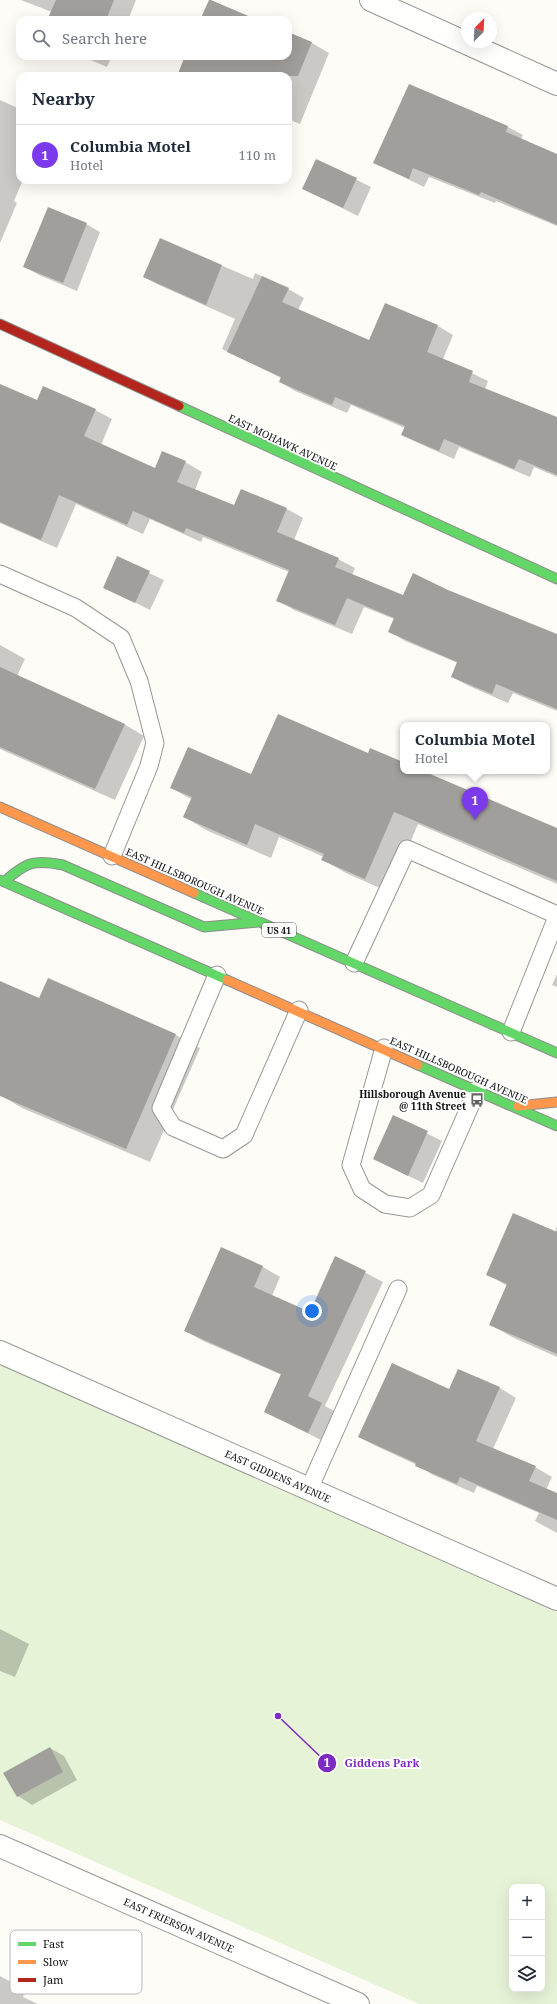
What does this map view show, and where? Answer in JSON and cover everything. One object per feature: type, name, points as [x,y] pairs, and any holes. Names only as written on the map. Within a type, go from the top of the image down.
[{"type":"main road","name":"EAST MOHAWK AVENUE","points":[[0,324],[557,579]]},
{"type":"main road","name":"EAST HILLSBOROUGH AVENUE","points":[[0,807],[557,1053]]},
{"type":"main road","points":[[1,884],[22,865],[41,860],[63,865],[204,927],[259,921]]},
{"type":"main road","name":"EAST HILLSBOROUGH AVENUE","points":[[1,884],[299,1010],[557,1126]]},
{"type":"main road","points":[[515,1106],[557,1102]]},
{"type":"street","points":[[371,0],[557,84]]},
{"type":"street","name":"EAST GIDDENS AVENUE","points":[[0,1352],[557,1599]]},
{"type":"street","name":"EAST FRIERSON AVENUE","points":[[0,1846],[358,2004]]},
{"type":"lane","points":[[0,574],[76,608],[121,638],[139,681],[155,743],[149,766],[112,856]]},
{"type":"lane","points":[[354,963],[407,849],[557,916],[511,1032]]},
{"type":"lane","points":[[217,975],[161,1108],[173,1127],[223,1149],[244,1135],[299,1010]]},
{"type":"lane","points":[[384,1048],[351,1165],[362,1189],[385,1204],[410,1208],[431,1195],[477,1090]]},
{"type":"lane","points":[[309,1489],[398,1289]]},
{"type":"green space","points":[[0,1365],[557,1612],[557,2004],[419,2004],[0,1820]]},
{"type":"building","points":[[56,0],[114,0],[108,16],[49,16]]},
{"type":"building","points":[[209,0],[211,0],[249,16],[202,16]]},
{"type":"building","points":[[292,34],[312,42],[298,76],[292,76],[292,72],[179,72],[183,60],[292,60]]},
{"type":"building","points":[[409,84],[508,126],[506,132],[557,154],[557,225],[481,192],[479,195],[413,168],[409,179],[373,163]]},
{"type":"building","points":[[316,159],[357,178],[343,208],[302,189]]},
{"type":"building","points":[[48,207],[87,223],[63,283],[23,267]]},
{"type":"building","points":[[160,238],[222,265],[206,305],[143,277]]},
{"type":"building","points":[[262,276],[289,288],[282,302],[369,340],[385,303],[438,325],[427,352],[473,371],[469,382],[557,417],[557,475],[519,459],[514,469],[444,439],[439,451],[401,435],[405,426],[335,397],[332,405],[279,382],[281,377],[227,352]]},
{"type":"building","points":[[0,384],[37,400],[43,386],[96,409],[84,436],[155,468],[162,451],[186,461],[177,482],[234,505],[241,489],[287,508],[277,532],[339,558],[335,567],[403,595],[413,573],[448,590],[557,634],[557,709],[496,684],[492,694],[451,677],[457,662],[388,632],[394,618],[347,598],[335,625],[276,601],[289,570],[186,528],[184,533],[133,511],[127,525],[59,495],[41,540],[0,522]]},
{"type":"building","points":[[117,556],[150,571],[135,603],[103,588]]},
{"type":"building","points":[[0,667],[125,724],[95,789],[0,747]]},
{"type":"building","points":[[278,714],[368,753],[370,748],[400,761],[400,774],[430,774],[557,828],[557,881],[394,812],[365,879],[321,860],[324,854],[255,824],[247,845],[183,817],[192,797],[170,788],[188,747],[251,774]]},
{"type":"building","points":[[48,978],[176,1034],[126,1149],[0,1096],[0,981],[39,998]]},
{"type":"building","points":[[393,1115],[428,1131],[408,1176],[373,1159]]},
{"type":"building","points":[[513,1213],[557,1232],[557,1354],[489,1325],[507,1284],[486,1275]]},
{"type":"building","points":[[221,1247],[263,1266],[254,1287],[310,1312],[335,1256],[366,1271],[308,1396],[322,1403],[308,1433],[264,1412],[281,1374],[184,1331]]},
{"type":"building","points":[[392,1363],[449,1389],[458,1369],[500,1387],[476,1441],[536,1466],[529,1481],[557,1493],[557,1520],[460,1477],[457,1484],[415,1466],[416,1463],[358,1437]]},
{"type":"building","points":[[50,1747],[63,1772],[17,1797],[3,1773]]},
{"type":"traffic: fast","points":[[179,406],[557,579]]},
{"type":"traffic: fast","points":[[4,882],[25,866],[37,862],[53,863],[63,865],[204,927],[258,922]]},
{"type":"traffic: fast","points":[[0,880],[227,980]]},
{"type":"traffic: fast","points":[[194,893],[557,1053]]},
{"type":"traffic: fast","points":[[418,1065],[557,1126]]},
{"type":"traffic: slow","points":[[0,807],[194,893]]},
{"type":"traffic: slow","points":[[227,980],[418,1065]]},
{"type":"traffic: slow","points":[[518,1106],[557,1102]]},
{"type":"traffic: jam","points":[[0,324],[179,406]]},
{"type":"place","name":"Columbia Motel","points":[[475,820]]},
{"type":"place","name":"Hillsborough Avenue @ 11th Street","points":[[477,1100]]},
{"type":"place","name":"Giddens Park","points":[[278,1716]]}]
